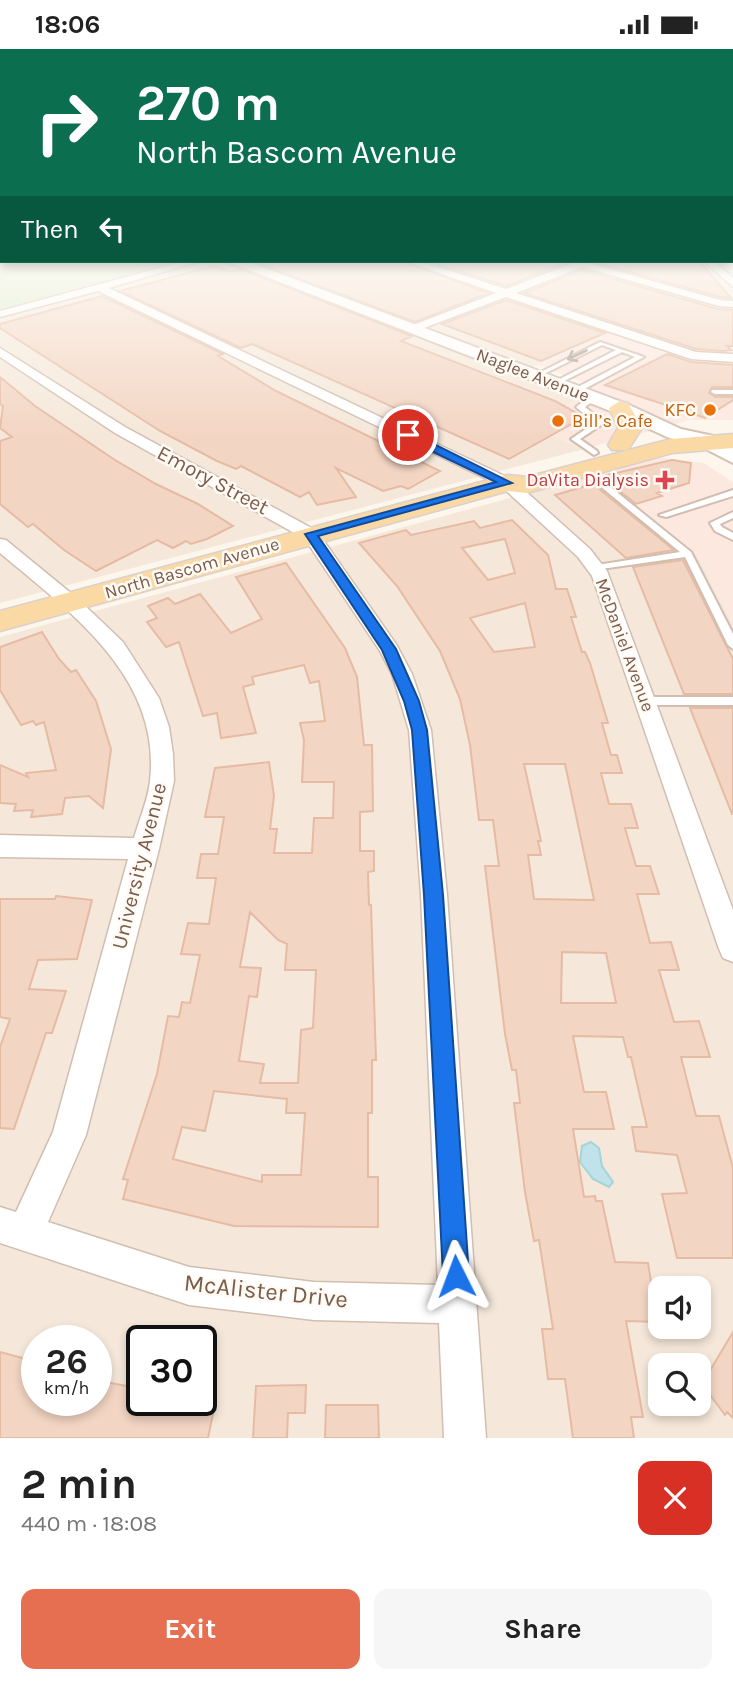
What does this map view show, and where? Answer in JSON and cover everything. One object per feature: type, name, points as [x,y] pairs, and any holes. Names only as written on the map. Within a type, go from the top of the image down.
[{"type":"main road","name":"Naglee Avenue","points":[[354,307],[701,440],[731,465]]},
{"type":"main road","points":[[620,408],[630,428],[631,449],[731,465]]},
{"type":"main road","name":"North Bascom Avenue","points":[[507,483],[512,475],[594,453],[701,440],[733,430]]},
{"type":"main road","name":"North Bascom Avenue","points":[[0,621],[311,534],[507,483],[527,485],[631,449]]},
{"type":"street","points":[[0,314],[26,307]]},
{"type":"street","name":"McDaniel Avenue","points":[[140,307],[507,483],[584,553],[597,568],[733,949]]},
{"type":"street","points":[[412,329],[470,307]]},
{"type":"street","points":[[547,307],[695,356],[733,359]]},
{"type":"street","name":"Emory Street","points":[[0,352],[120,430],[311,534],[389,649],[412,701],[420,730],[434,895],[465,1438]]},
{"type":"street","name":"University Avenue","points":[[0,544],[86,615],[133,670],[148,695],[159,729],[162,781],[69,1135],[12,1230]]},
{"type":"street","points":[[0,846],[146,849]]},
{"type":"street","name":"McAlister Drive","points":[[12,1230],[189,1286],[314,1301],[457,1304]]},
{"type":"lane","points":[[536,376],[602,343],[641,357],[585,394],[580,407],[600,423],[575,439],[594,453]]},
{"type":"lane","points":[[556,383],[621,350]]},
{"type":"lane","points":[[715,392],[733,392]]},
{"type":"lane","points":[[603,484],[688,554],[733,645]]},
{"type":"lane","points":[[663,515],[733,492]]},
{"type":"lane","points":[[733,515],[715,523],[718,529],[733,537]]},
{"type":"lane","points":[[597,568],[688,554]]},
{"type":"lane","points":[[646,701],[733,701]]},
{"type":"shaded area","points":[[43,307],[732,307],[733,384],[699,380],[646,363],[677,347],[620,328],[515,375],[577,400],[529,426],[584,449],[0,603],[0,319]]},
{"type":"shaded area","points":[[610,332],[666,352],[647,363],[700,380],[733,384],[733,420],[690,420],[584,449],[529,426],[577,400],[589,385],[539,365]]},
{"type":"shaded area","points":[[656,457],[704,463],[733,482],[733,624],[697,554],[598,474]]},
{"type":"shaded area","points":[[598,474],[697,554],[733,624],[733,1438],[0,1438],[0,637]]},
{"type":"water","points":[[591,1142],[599,1148],[602,1166],[613,1182],[609,1187],[593,1179],[580,1162],[582,1146]]},
{"type":"building","points":[[63,307],[125,307],[223,354],[218,356],[276,391],[440,471],[408,489],[401,486],[383,491],[336,468],[356,497],[317,505],[309,492],[300,497],[241,466],[236,469],[217,461],[160,431],[0,328],[0,324]]},
{"type":"building","points":[[154,307],[337,307],[412,336],[401,341],[555,401],[584,417],[509,459],[252,344],[241,348]]},
{"type":"building","points":[[374,307],[453,307],[415,322]]},
{"type":"building","points":[[488,307],[526,307],[605,333],[541,361],[442,324]]},
{"type":"building","points":[[566,307],[710,307],[733,310],[733,346],[727,346],[731,350],[696,349]]},
{"type":"building","points":[[667,354],[691,362],[733,365],[733,387],[712,387],[709,393],[715,397],[733,397],[733,400],[705,418],[605,385]]},
{"type":"building","points":[[0,377],[35,406],[115,460],[198,504],[233,526],[207,539],[191,544],[186,541],[173,548],[157,540],[96,571],[64,550],[33,524],[28,527],[0,504],[0,441],[12,437],[0,428],[3,406],[0,404]]},
{"type":"building","name":"DaVita Dialysis","points":[[672,460],[691,463],[689,483],[657,493],[662,496],[636,504],[607,481],[612,479],[607,475]]},
{"type":"building","points":[[596,483],[598,488],[674,550],[626,558],[555,495]]},
{"type":"building","points":[[512,520],[548,555],[556,589],[567,589],[576,617],[571,617],[582,652],[585,652],[590,663],[608,723],[602,723],[611,755],[617,755],[622,773],[601,773],[609,804],[631,804],[638,828],[625,828],[636,866],[650,866],[659,894],[637,894],[650,943],[671,942],[679,970],[659,970],[674,1022],[699,1021],[710,1057],[681,1057],[696,1116],[719,1116],[733,1168],[733,1258],[677,1258],[662,1194],[687,1193],[677,1155],[636,1151],[632,1127],[647,1127],[631,1057],[628,1057],[623,1037],[573,1036],[584,1092],[606,1092],[614,1129],[573,1129],[584,1197],[595,1196],[596,1201],[602,1201],[615,1262],[648,1263],[650,1276],[648,1322],[626,1321],[643,1417],[631,1417],[634,1438],[573,1438],[565,1379],[548,1379],[542,1329],[553,1329],[539,1240],[534,1241],[525,1192],[514,1103],[520,1103],[516,1070],[512,1070],[505,1034],[485,866],[499,866],[493,820],[479,820],[470,745],[460,699],[440,651],[397,586],[359,543],[406,530],[411,535],[474,521],[480,528]],"holes":[[[505,539],[515,573],[488,580],[462,548]],[[525,603],[535,647],[494,652],[470,618]],[[524,764],[565,764],[594,900],[534,899],[528,855],[541,855],[538,841],[541,841]],[[562,952],[606,953],[616,1003],[561,1003]]]},
{"type":"building","points":[[683,560],[733,659],[733,694],[684,694],[633,567]]},
{"type":"building","points":[[286,563],[345,648],[357,677],[364,745],[372,745],[373,811],[360,812],[360,851],[374,851],[374,871],[368,872],[376,1060],[372,1060],[372,1113],[368,1113],[368,1177],[378,1177],[378,1227],[234,1226],[123,1199],[128,1180],[123,1179],[157,1074],[168,1016],[179,1017],[182,1002],[190,1003],[200,955],[181,954],[188,923],[209,924],[216,878],[197,878],[201,854],[218,854],[224,817],[205,817],[215,768],[269,762],[274,796],[270,829],[277,829],[274,853],[312,853],[314,818],[333,818],[334,782],[302,782],[304,740],[300,723],[325,721],[319,681],[310,683],[304,665],[252,677],[254,684],[243,687],[256,733],[221,738],[217,713],[203,716],[179,642],[166,647],[147,622],[157,618],[148,606],[168,598],[175,604],[200,594],[231,633],[262,619],[236,577]],"holes":[[[250,912],[278,940],[287,944],[285,970],[316,970],[313,1028],[301,1030],[298,1083],[260,1083],[264,1064],[239,1061],[249,996],[257,997],[261,968],[240,967]],[[214,1091],[287,1099],[286,1113],[305,1113],[301,1175],[262,1175],[262,1182],[173,1159],[182,1127],[205,1131]]]},
{"type":"building","points":[[42,632],[59,659],[71,672],[76,670],[96,701],[111,749],[103,808],[89,796],[65,798],[62,814],[31,817],[33,810],[14,811],[16,804],[0,803],[0,765],[28,777],[26,773],[56,770],[44,722],[36,725],[33,721],[21,725],[0,690],[0,647]]},
{"type":"building","points":[[690,708],[733,708],[733,814],[732,814]]},
{"type":"building","points":[[56,896],[92,900],[77,959],[38,960],[29,989],[66,991],[52,1033],[46,1033],[14,1129],[0,1128],[0,1047],[10,1019],[0,1017],[0,899],[55,899]]},
{"type":"building","points":[[733,1332],[733,1418],[727,1412],[725,1415],[711,1396],[711,1369]]},
{"type":"building","points":[[0,1352],[21,1358],[21,1416],[112,1416],[112,1383],[126,1386],[126,1416],[213,1416],[208,1438],[0,1438]]},
{"type":"building","points":[[306,1385],[305,1413],[288,1413],[287,1438],[253,1438],[256,1386]]},
{"type":"building","points":[[326,1405],[378,1405],[379,1438],[325,1438]]},
{"type":"place","name":"KFC","points":[[710,410]]},
{"type":"place","name":"Bill’s Cafe","points":[[558,421]]},
{"type":"place","name":"DaVita Dialysis","points":[[665,480]]},
{"type":"route","points":[[408,435],[507,483],[311,534],[389,649],[402,674],[420,730],[434,895],[456,1276]]}]
